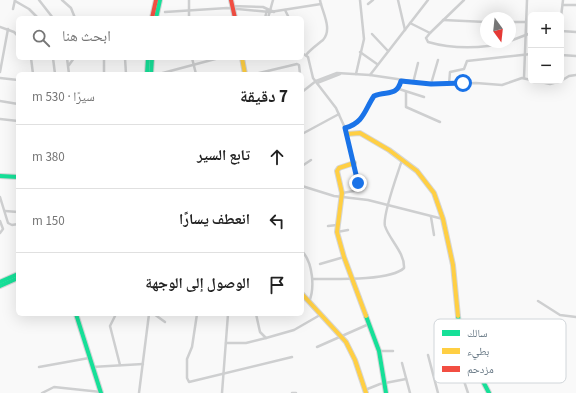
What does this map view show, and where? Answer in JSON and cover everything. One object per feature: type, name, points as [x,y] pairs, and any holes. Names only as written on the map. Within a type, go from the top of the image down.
[{"type":"street","points":[[13,9],[15,0],[29,9],[36,16]]},
{"type":"street","points":[[39,0],[51,16]]},
{"type":"street","points":[[62,0],[71,8],[74,16]]},
{"type":"street","points":[[152,16],[156,0]]},
{"type":"street","points":[[156,16],[160,0]]},
{"type":"street","points":[[189,0],[189,16]]},
{"type":"street","points":[[230,0],[234,16]]},
{"type":"street","points":[[268,16],[269,9],[273,0]]},
{"type":"street","points":[[356,74],[364,39],[360,0]]},
{"type":"street","points":[[368,4],[373,0]]},
{"type":"street","points":[[398,0],[405,30]]},
{"type":"street","points":[[370,75],[428,0]]},
{"type":"street","points":[[464,0],[426,38],[428,42],[453,46],[480,46]]},
{"type":"street","points":[[524,78],[527,0]]},
{"type":"street","points":[[562,12],[563,0]]},
{"type":"street","points":[[165,12],[227,8],[269,9],[274,12],[321,2],[327,26],[327,33],[324,39],[306,55],[316,83],[339,114],[347,134],[358,183],[354,191],[342,195]]},
{"type":"street","points":[[563,4],[576,5]]},
{"type":"street","points":[[285,10],[288,16]]},
{"type":"street","points":[[443,20],[480,22]]},
{"type":"street","points":[[516,22],[525,22]]},
{"type":"street","points":[[410,23],[430,33]]},
{"type":"street","points":[[0,27],[8,29],[16,35]]},
{"type":"street","points":[[0,72],[8,29]]},
{"type":"street","points":[[564,30],[576,32]]},
{"type":"street","points":[[372,34],[388,51]]},
{"type":"street","points":[[516,39],[528,34]]},
{"type":"street","points":[[360,52],[377,64]]},
{"type":"street","points":[[564,54],[576,56]]},
{"type":"street","points":[[449,84],[450,72],[464,69],[467,61],[526,55]]},
{"type":"street","points":[[31,60],[33,72]]},
{"type":"street","points":[[53,60],[55,72]]},
{"type":"street","points":[[67,60],[69,72]]},
{"type":"street","points":[[68,65],[72,60]]},
{"type":"street","points":[[104,60],[104,72]]},
{"type":"street","points":[[126,60],[126,72]]},
{"type":"street","points":[[148,60],[148,72]]},
{"type":"street","points":[[151,72],[152,60]]},
{"type":"street","points":[[193,60],[196,72]]},
{"type":"street","points":[[170,72],[212,60]]},
{"type":"street","points":[[242,60],[245,72]]},
{"type":"street","points":[[431,84],[438,60]]},
{"type":"street","points":[[413,83],[418,63]]},
{"type":"street","points":[[263,72],[297,64],[299,65],[300,72]]},
{"type":"street","points":[[304,91],[316,83],[340,74],[370,75],[413,83],[431,84],[503,85],[524,78],[528,79]]},
{"type":"street","points":[[564,79],[568,76],[576,75]]},
{"type":"street","points":[[0,78],[16,80]]},
{"type":"street","points":[[345,128],[353,125],[365,114],[374,96],[395,92],[399,89],[401,81]]},
{"type":"street","points":[[399,89],[424,97]]},
{"type":"street","points":[[406,92],[406,107],[440,122]]},
{"type":"street","points":[[0,105],[0,102],[16,104]]},
{"type":"street","points":[[304,133],[339,114]]},
{"type":"street","points":[[0,119],[16,121]]},
{"type":"street","points":[[347,134],[362,134],[402,160],[416,171],[434,193],[443,219],[453,265],[459,319]]},
{"type":"street","points":[[304,165],[311,160]]},
{"type":"street","points":[[313,279],[353,279],[385,275],[404,268],[397,247],[385,225],[388,205],[402,160]]},
{"type":"street","points":[[354,163],[337,169],[342,195],[341,210],[336,225],[344,257],[379,351],[386,393]]},
{"type":"street","points":[[0,176],[16,177]]},
{"type":"street","points":[[304,186],[368,200],[443,219]]},
{"type":"street","points":[[0,197],[8,223],[12,225],[16,224]]},
{"type":"street","points":[[4,211],[16,212]]},
{"type":"street","points":[[431,217],[434,235]]},
{"type":"street","points":[[0,221],[3,229],[0,233]]},
{"type":"street","points":[[328,226],[336,225]]},
{"type":"street","points":[[338,232],[348,230]]},
{"type":"street","points":[[304,253],[307,257],[313,279],[313,291],[309,302]]},
{"type":"street","points":[[320,264],[344,257]]},
{"type":"street","points":[[0,282],[16,275]]},
{"type":"street","points":[[0,286],[16,279]]},
{"type":"street","points":[[304,296],[320,315],[342,336],[352,352],[366,391],[384,384],[406,379]]},
{"type":"street","points":[[538,301],[560,315],[576,317]]},
{"type":"street","points":[[226,343],[246,343],[294,330],[320,315]]},
{"type":"street","points":[[42,393],[53,388],[101,393],[77,316]]},
{"type":"street","points":[[115,316],[110,326],[120,365]]},
{"type":"street","points":[[139,393],[149,316]]},
{"type":"street","points":[[157,316],[165,322]]},
{"type":"street","points":[[197,316],[192,347],[187,360],[187,380],[193,382],[292,357]]},
{"type":"street","points":[[222,393],[228,316]]},
{"type":"street","points":[[256,316],[260,332],[266,338]]},
{"type":"street","points":[[317,347],[370,324]]},
{"type":"street","points":[[379,351],[393,351]]},
{"type":"street","points":[[428,355],[434,378]]},
{"type":"street","points":[[39,367],[89,358]]},
{"type":"street","points":[[402,363],[410,393]]},
{"type":"street","points":[[92,367],[143,364]]},
{"type":"street","points":[[435,383],[438,393]]},
{"type":"street","points":[[465,383],[468,393]]},
{"type":"street","points":[[484,383],[489,393]]},
{"type":"traffic: fast","points":[[156,16],[160,0]]},
{"type":"traffic: fast","points":[[147,72],[148,60]]},
{"type":"traffic: fast","points":[[151,72],[152,60]]},
{"type":"traffic: fast","points":[[0,176],[16,177]]},
{"type":"traffic: fast","points":[[0,282],[16,275]]},
{"type":"traffic: fast","points":[[0,286],[16,279]]},
{"type":"traffic: fast","points":[[77,316],[101,393]]},
{"type":"traffic: fast","points":[[366,316],[379,351],[386,393]]},
{"type":"traffic: fast","points":[[484,383],[489,393]]},
{"type":"traffic: slow","points":[[242,60],[245,72]]},
{"type":"traffic: slow","points":[[347,134],[360,133],[389,150],[417,171],[434,193],[443,219],[453,265],[458,316]]},
{"type":"traffic: slow","points":[[354,163],[339,168],[337,171],[342,193],[337,232],[344,257],[366,316]]},
{"type":"traffic: slow","points":[[304,296],[346,342],[355,360],[366,393]]},
{"type":"traffic: jam","points":[[152,16],[156,0]]},
{"type":"traffic: jam","points":[[231,0],[235,16]]},
{"type":"route","points":[[358,183],[359,180],[345,128],[353,125],[367,112],[374,96],[395,92],[399,89],[401,81],[431,84],[463,83]]}]
